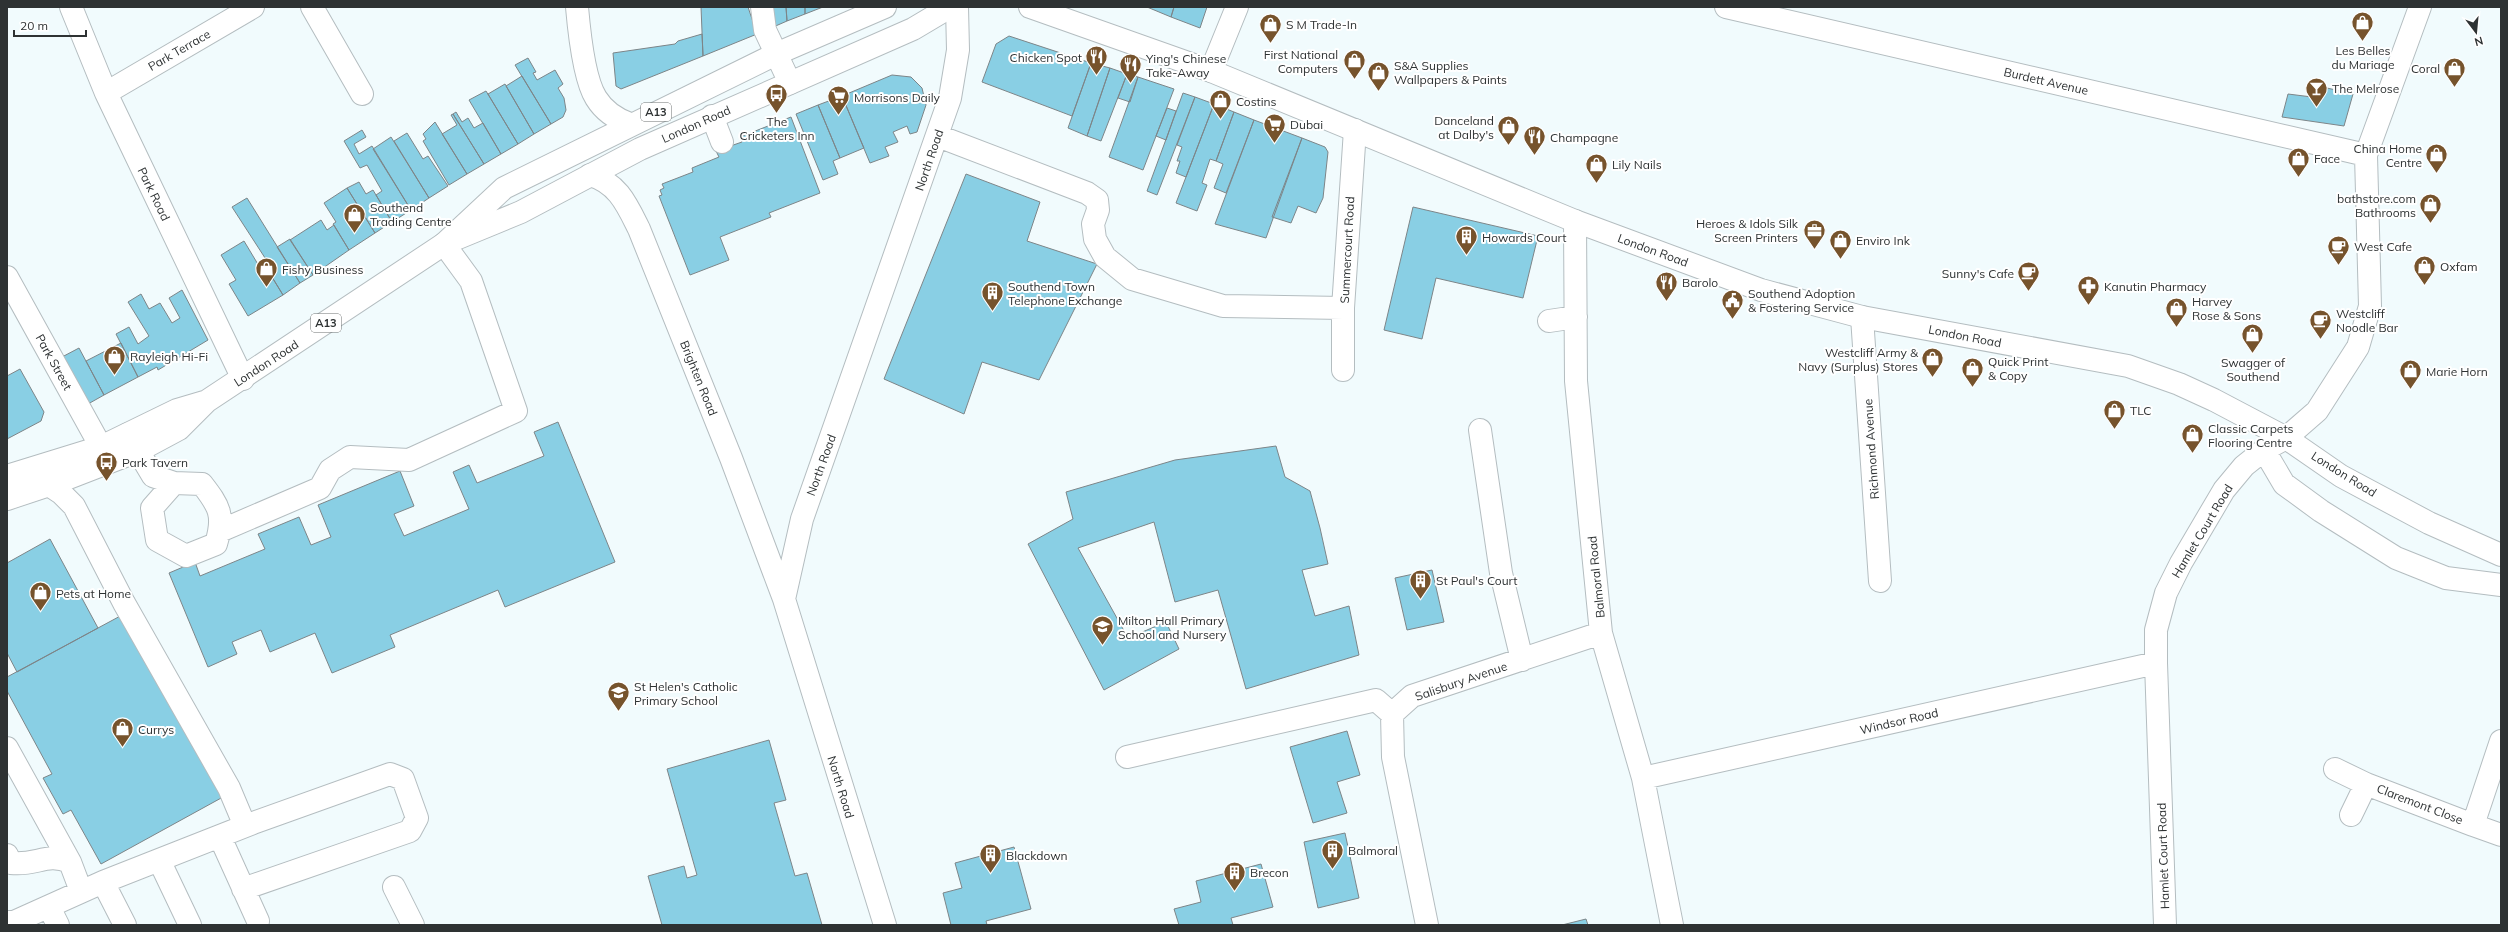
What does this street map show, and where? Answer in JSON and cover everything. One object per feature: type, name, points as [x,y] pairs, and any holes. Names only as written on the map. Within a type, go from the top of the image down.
[{"type":"street","name":"Park Road","points":[[71,7],[106,93],[243,379]]},
{"type":"street","name":"Park Terrace","points":[[106,93],[253,7]]},
{"type":"street","points":[[312,7],[362,94]]},
{"type":"street","points":[[577,7],[581,44],[595,97],[603,108],[617,119],[630,124]]},
{"type":"street","points":[[762,7],[765,30],[790,83]]},
{"type":"street","name":"London Road","points":[[7,499],[49,485],[133,442],[176,410],[207,401],[243,379],[444,244],[504,188],[630,124],[776,54],[885,7]]},
{"type":"street","name":"London Road","points":[[444,244],[521,212],[590,175],[712,116],[913,29],[950,7]]},
{"type":"street","name":"North Road","points":[[885,925],[784,599],[802,519],[938,136],[950,98],[958,50],[957,7]]},
{"type":"street","name":"London Road","points":[[1030,7],[1211,71],[1575,220],[1761,290],[1862,316],[2128,366],[2214,400],[2286,438],[2341,476],[2429,523],[2501,555]]},
{"type":"street","points":[[1211,71],[1237,7]]},
{"type":"street","name":"Burdett Avenue","points":[[1726,7],[2366,155]]},
{"type":"street","name":"Hamlet Court Road","points":[[2165,925],[2156,663],[2156,630],[2160,612],[2181,563],[2224,490],[2244,466],[2264,450],[2286,438],[2317,411],[2358,347],[2370,306],[2366,155],[2420,7]]},
{"type":"street","points":[[712,116],[722,142]]},
{"type":"street","name":"Summercourt Road","points":[[1343,370],[1343,308],[1355,130]]},
{"type":"street","points":[[938,136],[1092,196],[1097,200],[1098,210],[1093,224],[1095,239],[1105,257],[1132,278],[1223,306],[1343,308]]},
{"type":"street","name":"Brighten Road","points":[[590,175],[602,179],[614,186],[623,198],[639,229],[731,458],[784,599]]},
{"type":"street","name":"Balmoral Road","points":[[1575,220],[1576,380],[1601,634],[1643,778],[1672,925]]},
{"type":"street","points":[[220,531],[320,488],[330,470],[350,457],[409,460],[516,411],[471,281],[444,244]]},
{"type":"street","name":"Park Street","points":[[7,277],[100,447]]},
{"type":"street","name":"Richmond Avenue","points":[[1862,316],[1880,581]]},
{"type":"street","points":[[1549,321],[1576,317]]},
{"type":"street","points":[[1480,430],[1501,573],[1522,660]]},
{"type":"street","points":[[133,442],[153,476],[174,483],[202,484],[218,506],[220,531],[216,544],[186,556],[157,540],[152,508],[174,483]]},
{"type":"street","name":"London Road","points":[[7,476],[100,447],[133,442]]},
{"type":"street","points":[[2264,450],[2284,484],[2321,511],[2396,558],[2446,578],[2501,585]]},
{"type":"street","points":[[49,485],[61,493],[74,506],[124,603],[229,788],[245,826]]},
{"type":"street","name":"Salisbury Avenue","points":[[1392,714],[1412,696],[1601,634]]},
{"type":"street","name":"Windsor Road","points":[[1643,778],[2156,663]]},
{"type":"street","points":[[1127,756],[1376,700],[1392,714],[1393,757],[1427,925]]},
{"type":"street","points":[[2473,825],[2501,741]]},
{"type":"street","points":[[7,748],[70,862],[81,891]]},
{"type":"street","name":"Claremont Close","points":[[2335,769],[2366,784],[2501,835]]},
{"type":"street","points":[[7,922],[53,916],[81,891],[245,826],[390,774],[403,780],[417,818],[410,831],[243,889]]},
{"type":"street","name":"Claremont Close","points":[[2351,815],[2366,784]]},
{"type":"street","points":[[220,837],[258,921]]},
{"type":"street","points":[[7,855],[11,863],[26,865],[48,858],[58,857],[70,862]]},
{"type":"street","points":[[159,860],[190,925]]},
{"type":"street","points":[[103,882],[125,925]]},
{"type":"street","points":[[394,887],[413,925]]},
{"type":"building","points":[[701,7],[748,7],[757,34],[703,56]]},
{"type":"building","points":[[770,7],[786,7],[787,21],[771,28]]},
{"type":"building","points":[[786,7],[805,7],[805,14],[787,21]]},
{"type":"building","points":[[805,7],[823,7],[805,14]]},
{"type":"building","points":[[1147,7],[1174,7],[1171,17]]},
{"type":"building","points":[[1174,7],[1207,7],[1200,28],[1171,17]]},
{"type":"building","points":[[702,34],[703,56],[621,89],[616,86],[613,53],[675,44],[678,41]]},
{"type":"building","points":[[1009,36],[1091,63],[1072,116],[982,82],[996,44]]},
{"type":"building","points":[[528,58],[536,72],[533,73],[537,80],[555,70],[563,84],[558,88],[564,98],[566,110],[563,117],[551,124],[515,65]]},
{"type":"building","points":[[1091,63],[1110,68],[1087,136],[1068,128]]},
{"type":"building","points":[[1110,68],[1127,74],[1101,141],[1087,136]]},
{"type":"building","points":[[1127,74],[1138,77],[1130,102],[1118,98]]},
{"type":"building","points":[[892,75],[911,77],[922,88],[926,105],[917,132],[910,134],[907,126],[893,132],[898,142],[885,147],[889,156],[870,163],[842,96]]},
{"type":"building","points":[[522,76],[551,124],[534,134],[506,86]]},
{"type":"building","points":[[1138,77],[1174,89],[1143,170],[1109,157]]},
{"type":"building","points":[[505,84],[534,134],[518,144],[488,94]]},
{"type":"building","name":"The Melrose","points":[[2327,88],[2353,94],[2344,126],[2282,117],[2288,94],[2320,98]]},
{"type":"building","points":[[486,91],[518,144],[501,154],[469,100]]},
{"type":"building","points":[[1183,93],[1195,97],[1157,195],[1147,191]]},
{"type":"building","points":[[842,96],[864,148],[840,158],[818,105]]},
{"type":"building","points":[[1195,97],[1214,104],[1186,177],[1176,173],[1180,161],[1177,161],[1182,147],[1177,145]]},
{"type":"building","points":[[1214,104],[1234,112],[1216,161],[1210,159],[1202,183],[1207,185],[1197,211],[1176,203]]},
{"type":"building","points":[[818,105],[840,158],[833,161],[838,174],[823,180],[796,114]]},
{"type":"building","points":[[1167,108],[1176,111],[1166,140],[1156,136]]},
{"type":"building","points":[[456,112],[462,122],[468,118],[474,128],[483,123],[501,154],[484,164],[453,114]]},
{"type":"building","points":[[1234,112],[1254,120],[1226,193],[1214,188],[1223,164],[1216,161]]},
{"type":"building","points":[[453,114],[484,164],[467,174],[442,134],[457,125],[451,115]]},
{"type":"building","points":[[791,117],[820,193],[769,213],[771,217],[720,237],[729,260],[690,275],[659,196],[662,195],[660,190],[664,188],[662,184],[693,172],[692,168],[719,157],[716,151],[742,142],[740,137]]},
{"type":"building","points":[[1254,120],[1302,138],[1266,238],[1215,224]]},
{"type":"building","points":[[435,122],[467,174],[449,185],[423,141],[426,139],[423,134]]},
{"type":"building","points":[[362,130],[366,137],[354,144],[359,154],[372,146],[411,210],[392,222],[376,195],[382,191],[367,165],[360,168],[344,141]]},
{"type":"building","points":[[407,133],[423,159],[428,156],[448,186],[429,198],[394,141]]},
{"type":"building","points":[[391,137],[429,198],[411,210],[373,149]]},
{"type":"building","points":[[1302,138],[1325,147],[1328,152],[1323,198],[1316,213],[1298,206],[1291,223],[1272,217]]},
{"type":"building","name":"Southend Town Telephone Exchange","points":[[966,174],[1040,202],[1027,241],[1097,264],[1039,380],[982,362],[964,414],[884,379]]},
{"type":"building","points":[[359,182],[366,194],[373,190],[392,222],[375,233],[347,188]]},
{"type":"building","points":[[347,188],[375,233],[349,250],[333,224],[336,222],[324,203]]},
{"type":"building","points":[[247,198],[300,283],[283,295],[264,264],[267,261],[232,207]]},
{"type":"building","name":"Howards Court","points":[[1413,207],[1538,236],[1523,298],[1436,278],[1422,339],[1384,330]]},
{"type":"building","points":[[321,220],[327,230],[334,225],[349,250],[313,275],[290,240]]},
{"type":"building","points":[[290,239],[313,275],[300,283],[277,247]]},
{"type":"building","points":[[244,241],[259,266],[264,264],[283,295],[248,316],[229,284],[236,280],[221,255]]},
{"type":"building","points":[[182,290],[208,340],[158,370],[157,367],[138,377],[116,334],[129,327],[138,344],[149,336],[128,302],[141,294],[149,309],[160,303],[172,323],[180,318],[169,298]]},
{"type":"building","points":[[121,343],[138,377],[104,395],[86,361]]},
{"type":"building","points":[[79,348],[104,395],[88,404],[62,357]]},
{"type":"building","points":[[20,369],[44,412],[41,421],[7,439],[7,376]]},
{"type":"building","points":[[558,422],[615,562],[505,607],[498,590],[390,635],[395,647],[332,673],[315,633],[270,652],[261,630],[232,642],[237,654],[208,667],[169,573],[195,562],[200,576],[265,549],[258,534],[299,517],[311,545],[331,537],[318,505],[400,471],[414,506],[394,514],[404,536],[469,509],[453,472],[469,465],[477,483],[544,456],[534,432]]},
{"type":"building","points":[[1276,446],[1285,477],[1310,491],[1320,528],[1328,564],[1302,570],[1315,616],[1349,606],[1359,655],[1246,689],[1218,590],[1175,602],[1154,522],[1078,548],[1128,638],[1166,622],[1179,649],[1104,690],[1028,544],[1073,519],[1066,492],[1175,460]]},
{"type":"building","points":[[50,539],[98,628],[17,672],[7,653],[7,563]]},
{"type":"building","name":"St Paul's Court","points":[[1432,570],[1444,622],[1407,630],[1395,578]]},
{"type":"building","points":[[124,614],[223,797],[101,864],[71,810],[63,814],[43,778],[52,774],[7,691],[7,677]]},
{"type":"building","points":[[1347,731],[1360,775],[1337,782],[1347,813],[1313,823],[1290,747]]},
{"type":"building","points":[[769,740],[786,800],[774,803],[795,876],[807,873],[822,925],[662,925],[648,876],[684,866],[687,878],[697,875],[667,769]]},
{"type":"building","name":"Balmoral","points":[[1345,833],[1359,898],[1318,908],[1304,842]]},
{"type":"building","name":"Blackdown","points":[[1014,847],[1031,909],[986,921],[987,925],[951,925],[943,893],[962,888],[955,863]]},
{"type":"building","name":"Brecon","points":[[1261,864],[1273,907],[1231,918],[1233,925],[1179,925],[1174,909],[1201,902],[1196,881]]},
{"type":"building","points":[[1586,919],[1588,925],[1562,925]]},
{"type":"place","name":"Les Belles du Mariage","points":[[2363,42]]},
{"type":"place","name":"S M Trade-In","points":[[1271,44]]},
{"type":"place","name":"Chicken Spot","points":[[1097,76]]},
{"type":"place","name":"First National Computers","points":[[1354,80]]},
{"type":"place","name":"Ying's Chinese Take-Away","points":[[1130,84]]},
{"type":"place","name":"Coral","points":[[2455,88]]},
{"type":"place","name":"S&A Supplies Wallpapers & Paints","points":[[1379,92]]},
{"type":"place","name":"The Melrose","points":[[2317,108]]},
{"type":"place","name":"The Cricketers Inn","points":[[777,114]]},
{"type":"place","name":"Morrisons Daily","points":[[838,116]]},
{"type":"place","name":"Costins","points":[[1220,120]]},
{"type":"place","name":"Dubai","points":[[1274,144]]},
{"type":"place","name":"Danceland at Dalby's","points":[[1509,146]]},
{"type":"place","name":"Champagne","points":[[1535,156]]},
{"type":"place","name":"China Home Centre","points":[[2437,174]]},
{"type":"place","name":"Face","points":[[2298,178]]},
{"type":"place","name":"Lily Nails","points":[[1597,184]]},
{"type":"place","name":"bathstore.com Bathrooms","points":[[2431,224]]},
{"type":"place","name":"Southend Trading Centre","points":[[354,234]]},
{"type":"place","name":"Heroes & Idols Silk Screen Printers","points":[[1814,250]]},
{"type":"place","name":"Howards Court","points":[[1467,256]]},
{"type":"place","name":"Enviro Ink","points":[[1841,260]]},
{"type":"place","name":"West Cafe","points":[[2339,266]]},
{"type":"place","name":"Oxfam","points":[[2425,286]]},
{"type":"place","name":"Fishy Business","points":[[267,288]]},
{"type":"place","name":"Sunny's Cafe","points":[[2029,292]]},
{"type":"place","name":"Barolo","points":[[1667,302]]},
{"type":"place","name":"Kanutin Pharmacy","points":[[2088,306]]},
{"type":"place","name":"Southend Town Telephone Exchange","points":[[992,312]]},
{"type":"place","name":"Southend Adoption & Fostering Service","points":[[1733,320]]},
{"type":"place","name":"Harvey Rose & Sons","points":[[2177,328]]},
{"type":"place","name":"Westcliff Noodle Bar","points":[[2321,340]]},
{"type":"place","name":"Swagger of Southend","points":[[2253,354]]},
{"type":"place","name":"Rayleigh Hi-Fi","points":[[114,376]]},
{"type":"place","name":"Westcliff Army & Navy (Surplus) Stores","points":[[1933,378]]},
{"type":"place","name":"Quick Print & Copy","points":[[1973,388]]},
{"type":"place","name":"Marie Horn","points":[[2410,390]]},
{"type":"place","name":"TLC","points":[[2114,430]]},
{"type":"place","name":"Classic Carpets Flooring Centre","points":[[2193,454]]},
{"type":"place","name":"Park Tavern","points":[[106,482]]},
{"type":"place","name":"St Paul's Court","points":[[1420,600]]},
{"type":"place","name":"Pets at Home","points":[[41,612]]},
{"type":"place","name":"Milton Hall Primary School and Nursery","points":[[1102,646]]},
{"type":"place","name":"St Helen's Catholic Primary School","points":[[619,712]]},
{"type":"place","name":"Currys","points":[[123,748]]},
{"type":"place","name":"Balmoral","points":[[1332,870]]},
{"type":"place","name":"Blackdown","points":[[990,874]]},
{"type":"place","name":"Brecon","points":[[1234,892]]}]
